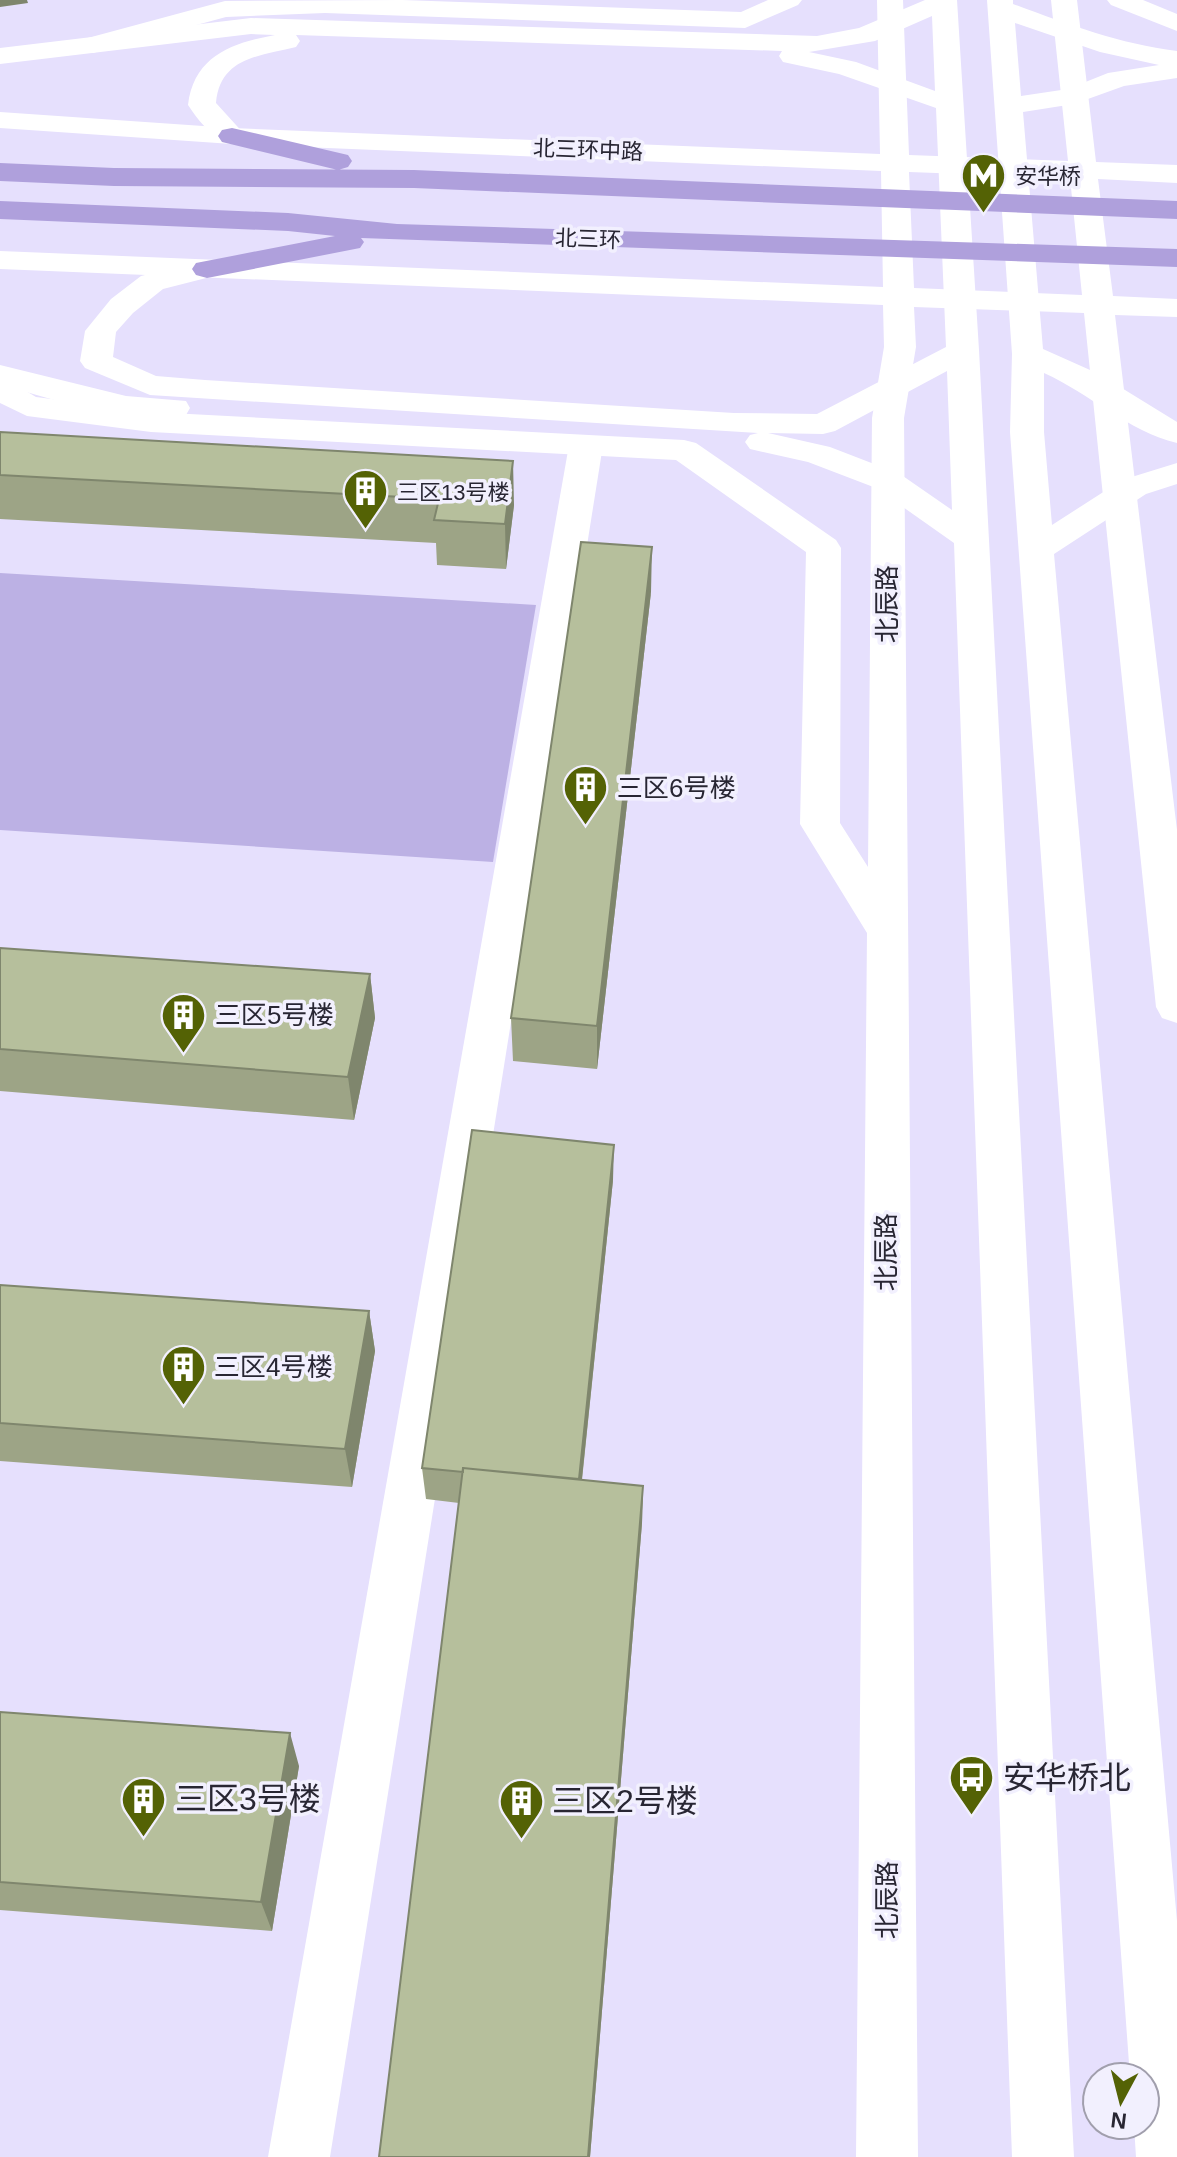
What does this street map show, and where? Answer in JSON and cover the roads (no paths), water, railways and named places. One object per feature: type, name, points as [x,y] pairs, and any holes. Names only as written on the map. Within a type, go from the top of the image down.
[{"type":"highway","points":[[232,136],[414,179]]},
{"type":"highway","points":[[0,172],[114,177],[414,179],[1177,210]]},
{"type":"highway","name":"北三环","points":[[0,210],[288,222],[397,233],[1177,258]]},
{"type":"highway","points":[[207,269],[397,233]]},
{"type":"street","points":[[93,45],[225,9],[325,5],[745,20],[789,0]]},
{"type":"street","points":[[0,56],[251,26],[817,44],[866,35],[890,12],[944,0],[963,350],[1043,2157]]},
{"type":"street","points":[[1064,0],[1118,496],[1172,933],[1177,1007]]},
{"type":"street","points":[[1120,0],[1177,23]]},
{"type":"street","points":[[1167,2157],[1027,432],[1028,354],[1000,4],[1087,42],[1130,53],[1177,59]]},
{"type":"street","points":[[890,12],[894,94],[896,368]]},
{"type":"street","points":[[232,136],[202,105],[206,82],[218,66],[241,53],[277,41],[318,38],[753,52],[808,58],[847,68],[894,94],[950,104]]},
{"type":"street","points":[[1007,106],[1074,103],[1118,79],[1177,71]]},
{"type":"street","name":"北三环中路","points":[[0,120],[232,136],[1177,174]]},
{"type":"street","points":[[0,260],[1177,308]]},
{"type":"street","points":[[207,269],[152,282],[122,306],[101,331],[96,361],[150,385],[734,423],[823,424],[896,368],[963,350]]},
{"type":"street","points":[[1028,354],[1088,381],[1105,376]]},
{"type":"street","name":"北辰路","points":[[887,2157],[888,418],[896,368]]},
{"type":"street","points":[[0,375],[126,406],[760,441],[818,454],[888,481],[971,539]]},
{"type":"street","points":[[1105,376],[1156,426],[1177,433]]},
{"type":"street","points":[[0,389],[27,406],[151,422],[684,450],[824,548],[820,824],[886,929]]},
{"type":"street","points":[[299,2157],[586,445]]},
{"type":"street","points":[[1037,550],[1134,487],[1177,473]]},
{"type":"place","name":"安华桥","points":[[984,215]]},
{"type":"place","name":"三区13号楼","points":[[366,531]]},
{"type":"place","name":"三区6号楼","points":[[586,827]]},
{"type":"place","name":"三区5号楼","points":[[184,1054]]},
{"type":"place","name":"三区4号楼","points":[[183,1406]]},
{"type":"place","name":"安华桥北","points":[[972,1817]]},
{"type":"place","name":"三区3号楼","points":[[144,1838]]},
{"type":"place","name":"三区2号楼","points":[[521,1840]]}]
